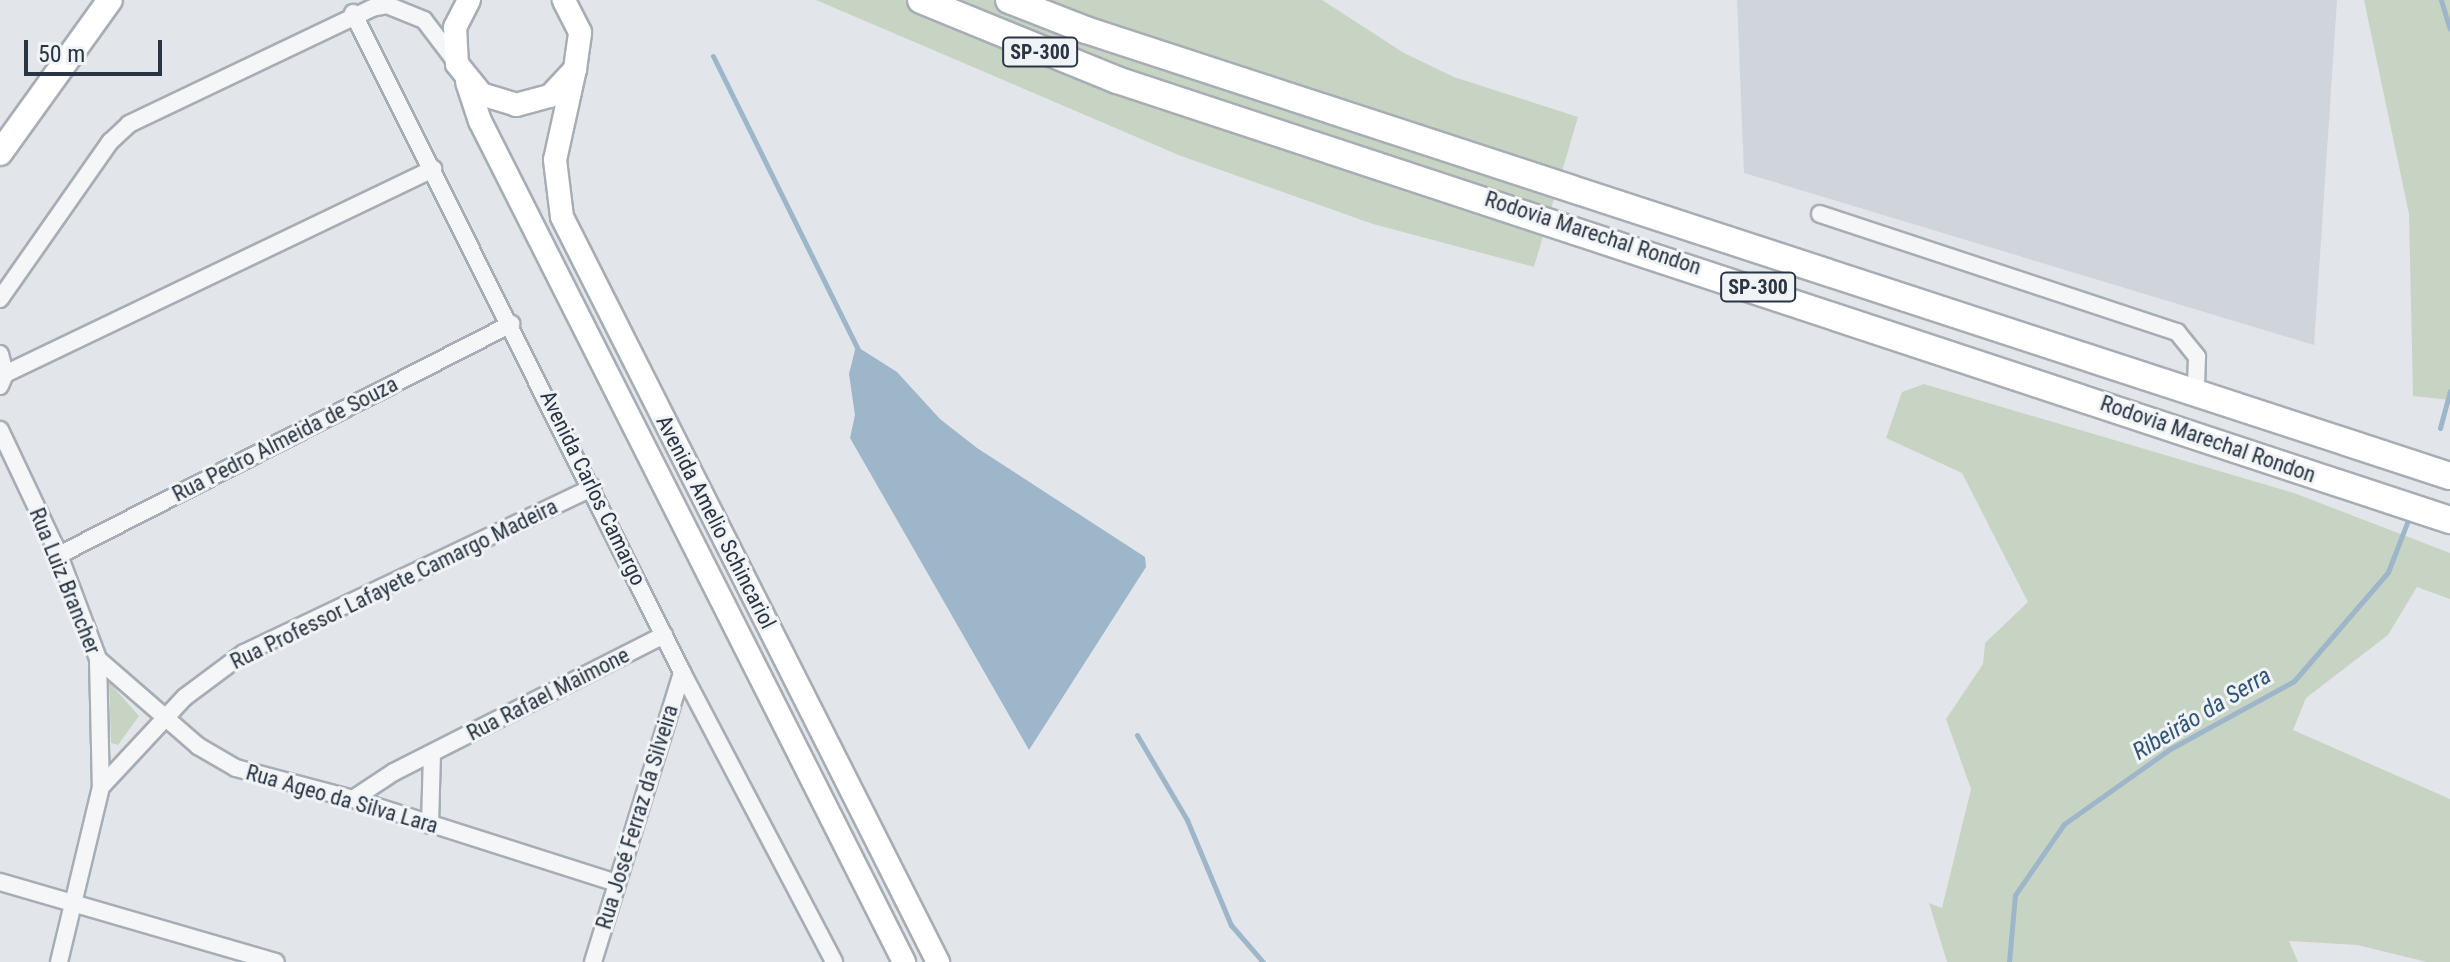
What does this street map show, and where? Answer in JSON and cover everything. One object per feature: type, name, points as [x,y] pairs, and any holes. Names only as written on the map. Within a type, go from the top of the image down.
[{"type":"highway","name":"Rodovia Marechal Rondon","points":[[921,0],[1071,64],[1895,332],[2450,520]]},
{"type":"highway","name":"Rodovia Marechal Rondon","points":[[1009,0],[1101,35],[2450,476]]},
{"type":"main road","points":[[0,153],[110,0]]},
{"type":"main road","name":"Avenida Amelio Schincariol","points":[[564,0],[580,32],[555,160],[562,217],[938,962]]},
{"type":"main road","name":"Avenida Amelio Schincariol","points":[[463,3],[453,45],[480,121],[904,962]]},
{"type":"main road","points":[[462,73],[497,102],[516,105],[550,96],[575,69]]},
{"type":"street","points":[[0,299],[110,142],[129,124],[353,13],[387,5],[424,20],[462,73]]},
{"type":"street","name":"Avenida Carlos Camargo","points":[[353,13],[828,960]]},
{"type":"street","points":[[0,354],[3,380],[433,169]]},
{"type":"street","points":[[1820,214],[2177,332],[2197,357],[2196,391]]},
{"type":"street","name":"Rua Pedro Almeida de Souza","points":[[59,555],[511,324]]},
{"type":"street","name":"Rua Luiz Brancher","points":[[0,430],[59,555],[98,659],[101,787],[76,905],[59,962]]},
{"type":"street","name":"Rua Professor Lafayete Camargo Madeira","points":[[166,720],[185,697],[244,653],[593,487]]},
{"type":"street","name":"Rua Rafael Maimone","points":[[353,799],[432,754],[664,635]]},
{"type":"street","name":"Rua Ageo da Silva Lara","points":[[98,659],[166,720],[236,768],[353,799],[617,883]]},
{"type":"street","name":"Rua José Ferraz da Silveira","points":[[593,962],[682,672]]},
{"type":"street","points":[[101,787],[166,720]]},
{"type":"street","points":[[430,825],[427,783],[432,754]]},
{"type":"street","points":[[0,882],[276,962]]},
{"type":"shaded area","points":[[1737,0],[2337,0],[2314,345],[1744,173]]},
{"type":"green space","points":[[816,0],[1322,0],[1404,53],[1454,77],[1578,117],[1534,267],[1373,224],[1181,156]]},
{"type":"green space","points":[[2364,0],[2450,0],[2450,400],[2413,396],[2409,214]]},
{"type":"green space","points":[[1924,384],[2294,493],[2450,553],[2450,599],[2417,587],[2388,635],[2306,698],[2293,730],[2450,799],[2450,962],[2427,962],[2357,945],[2289,941],[2298,962],[1947,962],[1929,903],[1942,908],[1971,789],[1946,719],[1983,664],[1985,643],[2028,602],[1962,473],[1886,438],[1902,392]]},
{"type":"green space","points":[[109,682],[139,716],[118,745],[111,743]]},
{"type":"water","points":[[856,346],[897,372],[940,419],[977,448],[1145,557],[1146,567],[1029,750],[850,438],[855,415],[849,374]]},
{"type":"waterway","name":"Ribeirão da Serra","points":[[2441,0],[2450,29]]},
{"type":"waterway","points":[[713,56],[858,349]]},
{"type":"waterway","name":"Ribeirão da Serra","points":[[2440,428],[2450,391]]},
{"type":"waterway","name":"Ribeirão da Serra","points":[[2009,962],[2015,895],[2064,824],[2170,749],[2294,681],[2388,572],[2410,515]]},
{"type":"waterway","points":[[1137,735],[1187,820],[1231,925],[1263,962]]}]
